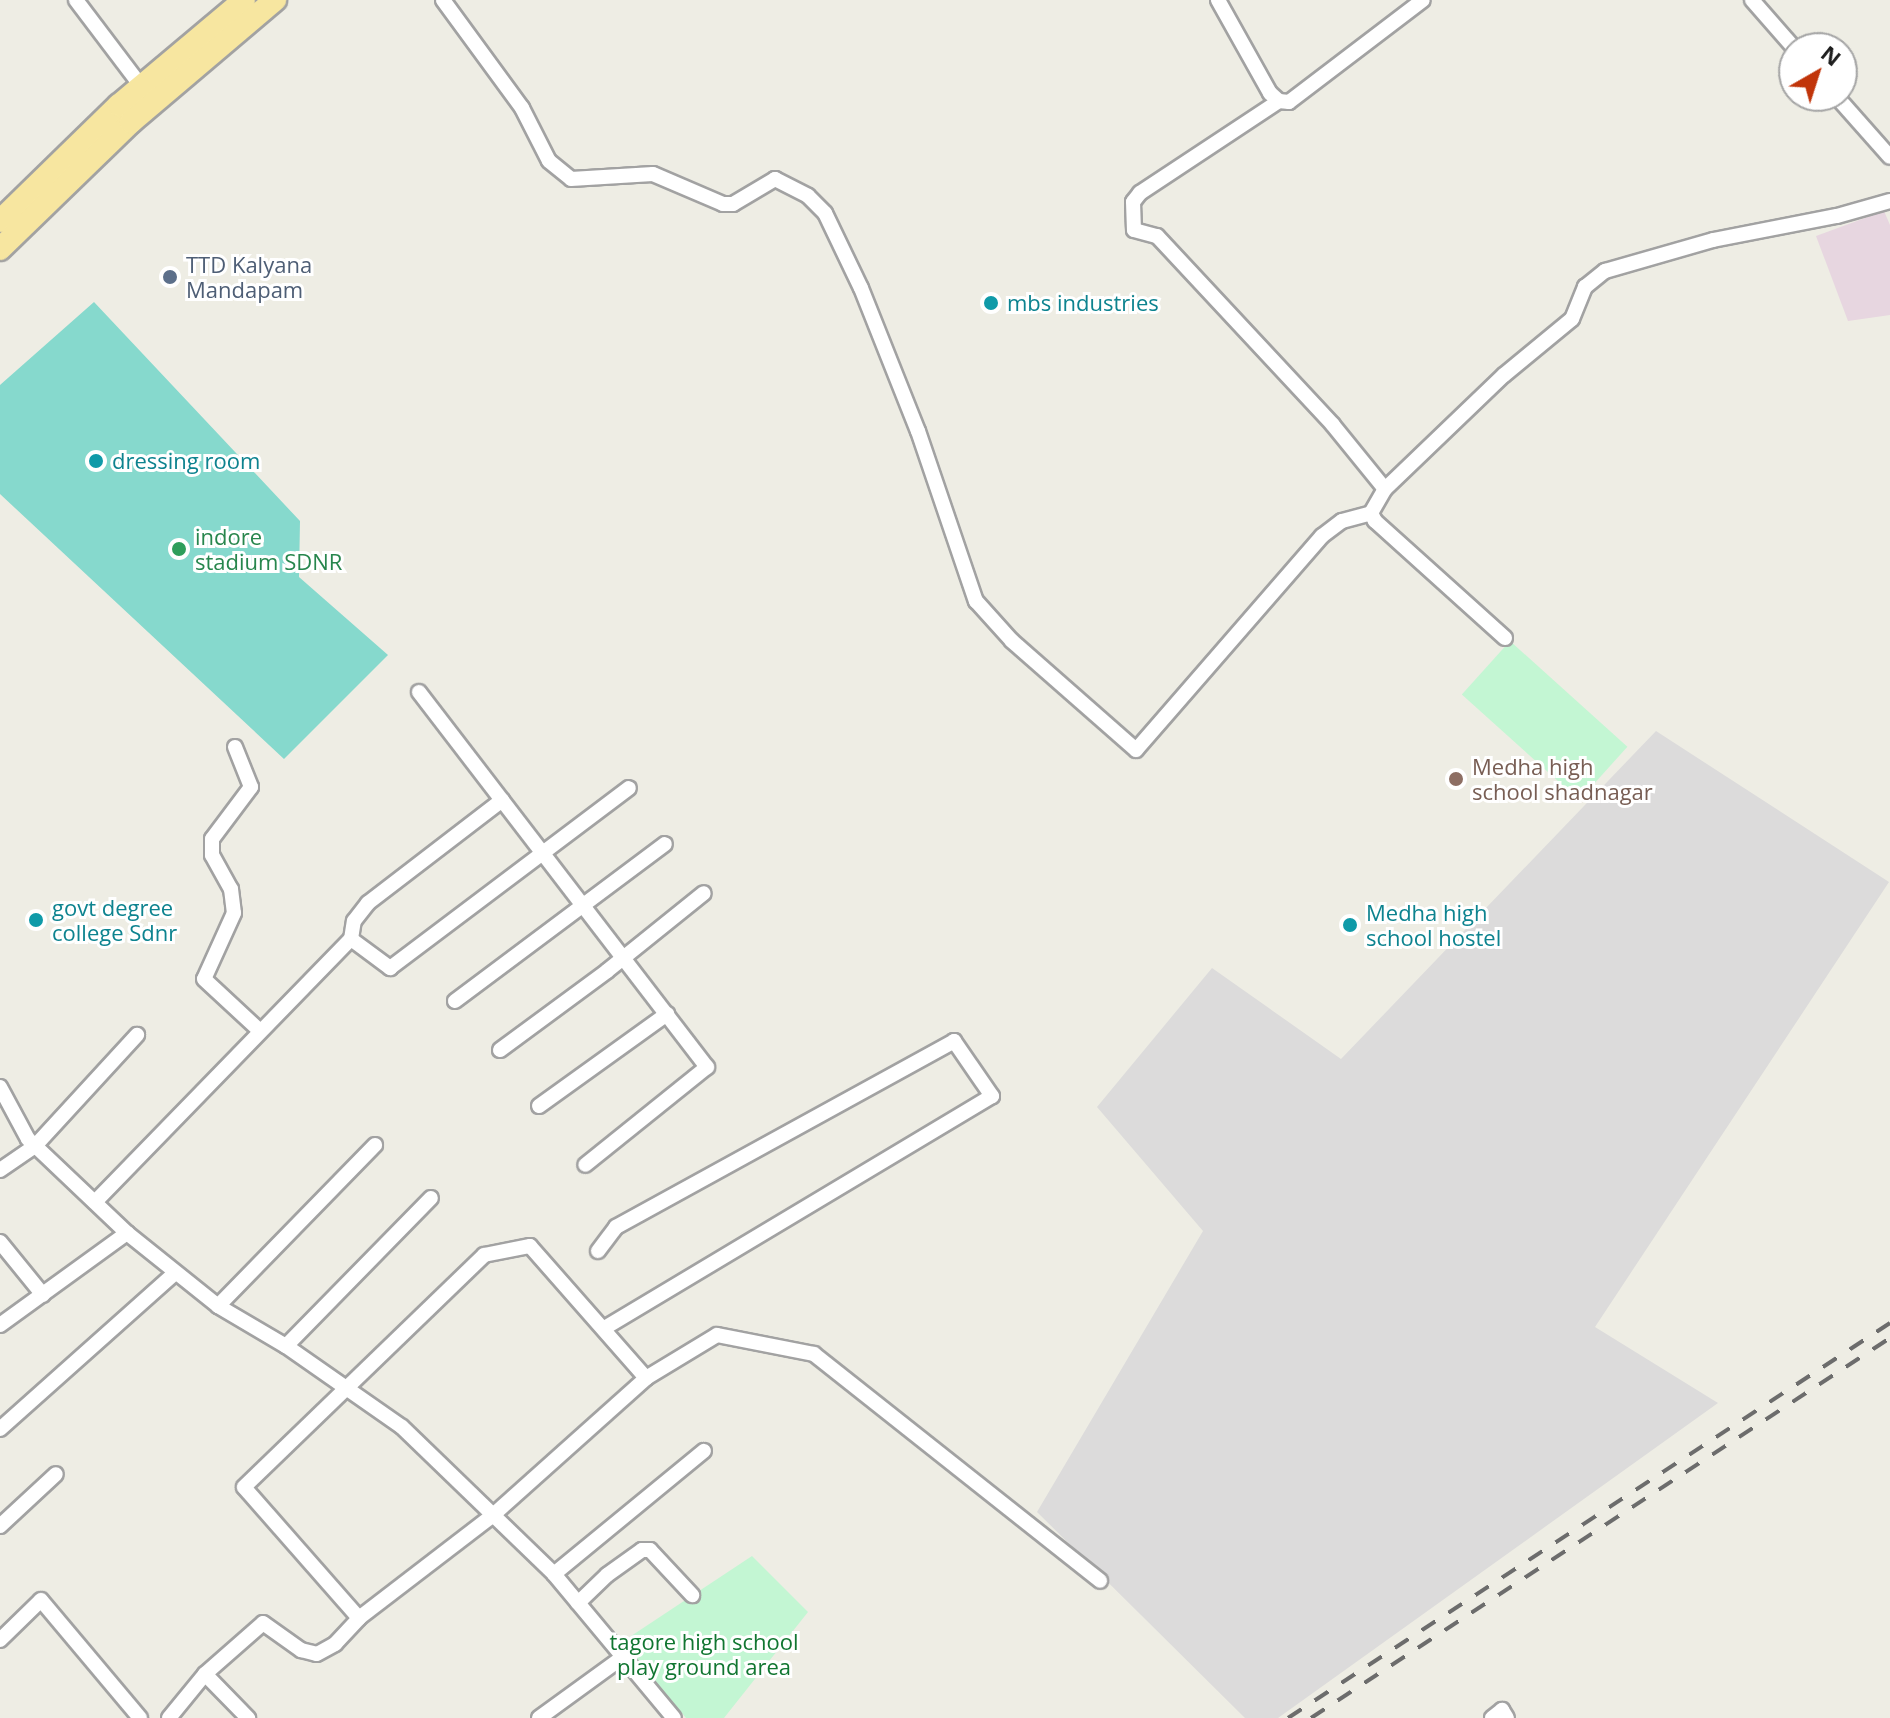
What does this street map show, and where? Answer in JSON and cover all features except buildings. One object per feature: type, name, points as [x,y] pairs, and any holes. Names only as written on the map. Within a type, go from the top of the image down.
[{"type":"main road","points":[[0,221],[141,86],[244,0]]},
{"type":"main road","points":[[0,249],[131,122],[275,0]]},
{"type":"street","points":[[443,0],[522,108],[549,161],[571,179],[653,174],[723,204],[733,204],[775,179],[808,196],[825,213],[861,288],[918,431],[976,601],[1012,641],[1136,750],[1322,536],[1342,521],[1371,513],[1385,489],[1504,375],[1572,319],[1585,287],[1605,271],[1713,240],[1837,216],[1890,201]]},
{"type":"street","points":[[1218,0],[1270,93],[1279,101],[1289,102],[1423,0]]},
{"type":"street","points":[[1752,0],[1780,32]]},
{"type":"street","points":[[83,3],[141,86]]},
{"type":"street","points":[[1279,101],[1140,193],[1133,202],[1134,230],[1157,236],[1333,425],[1385,489]]},
{"type":"street","points":[[1850,112],[1890,157]]},
{"type":"street","points":[[1371,513],[1375,521],[1505,638]]},
{"type":"street","points":[[419,692],[707,1067],[585,1165]]},
{"type":"street","points":[[235,747],[251,787],[212,839],[212,855],[231,889],[234,913],[204,979],[260,1031]]},
{"type":"street","points":[[351,939],[390,968],[629,788]]},
{"type":"street","points":[[95,1202],[351,939],[354,921],[368,903],[502,800]]},
{"type":"street","points":[[455,1001],[665,844]]},
{"type":"street","points":[[500,1050],[624,958],[704,893]]},
{"type":"street","points":[[539,1106],[667,1014]]},
{"type":"street","points":[[0,1170],[35,1146],[137,1035]]},
{"type":"street","points":[[598,1251],[616,1227],[954,1041],[992,1096],[603,1329]]},
{"type":"street","points":[[0,1087],[35,1146],[127,1233],[218,1306],[286,1346],[402,1427],[554,1574],[674,1718]]},
{"type":"street","points":[[218,1306],[375,1145]]},
{"type":"street","points":[[286,1346],[431,1198]]},
{"type":"street","points":[[0,1325],[127,1233]]},
{"type":"street","points":[[0,1242],[43,1295]]},
{"type":"street","points":[[359,1618],[244,1487],[484,1255],[530,1246],[646,1378]]},
{"type":"street","points":[[0,1429],[175,1273]]},
{"type":"street","points":[[169,1718],[205,1674],[263,1623],[301,1650],[317,1654],[335,1644],[359,1618],[493,1515],[646,1378],[717,1335],[814,1354],[1100,1581]]},
{"type":"street","points":[[554,1574],[704,1451]]},
{"type":"street","points":[[0,1526],[56,1474]]},
{"type":"street","points":[[578,1603],[598,1581],[642,1550],[650,1550],[692,1595]]},
{"type":"street","points":[[0,1640],[41,1600],[140,1718]]},
{"type":"street","points":[[539,1718],[623,1657]]},
{"type":"street","points":[[205,1674],[248,1718]]},
{"type":"street","points":[[1492,1718],[1502,1710],[1507,1718]]},
{"type":"shaded area","points":[[1884,211],[1890,225],[1890,315],[1848,321],[1816,236]]},
{"type":"shaded area","name":"indore stadium SDNR","points":[[94,302],[300,521],[299,577],[388,655],[284,759],[0,494],[0,385]]},
{"type":"shaded area","points":[[1656,731],[1889,882],[1595,1327],[1718,1403],[1278,1718],[1245,1718],[1037,1512],[1203,1231],[1097,1107],[1212,968],[1341,1059]]},
{"type":"green space","points":[[1510,641],[1627,747],[1579,800],[1462,695]]},
{"type":"green space","name":"tagore high school play ground area","points":[[752,1556],[808,1612],[724,1718],[686,1718],[622,1642]]},
{"type":"railway","points":[[1288,1718],[1890,1323]]},
{"type":"railway","points":[[1311,1718],[1890,1338]]},
{"type":"place","name":"TTD Kalyana Mandapam","points":[[170,277]]},
{"type":"place","name":"mbs industries","points":[[991,303]]},
{"type":"place","name":"dressing room","points":[[96,461]]},
{"type":"place","name":"indore stadium SDNR","points":[[179,549]]},
{"type":"place","name":"Medha high school shadnagar","points":[[1456,779]]},
{"type":"place","name":"govt degree college Sdnr","points":[[36,920]]},
{"type":"place","name":"Medha high school hostel","points":[[1350,925]]}]
